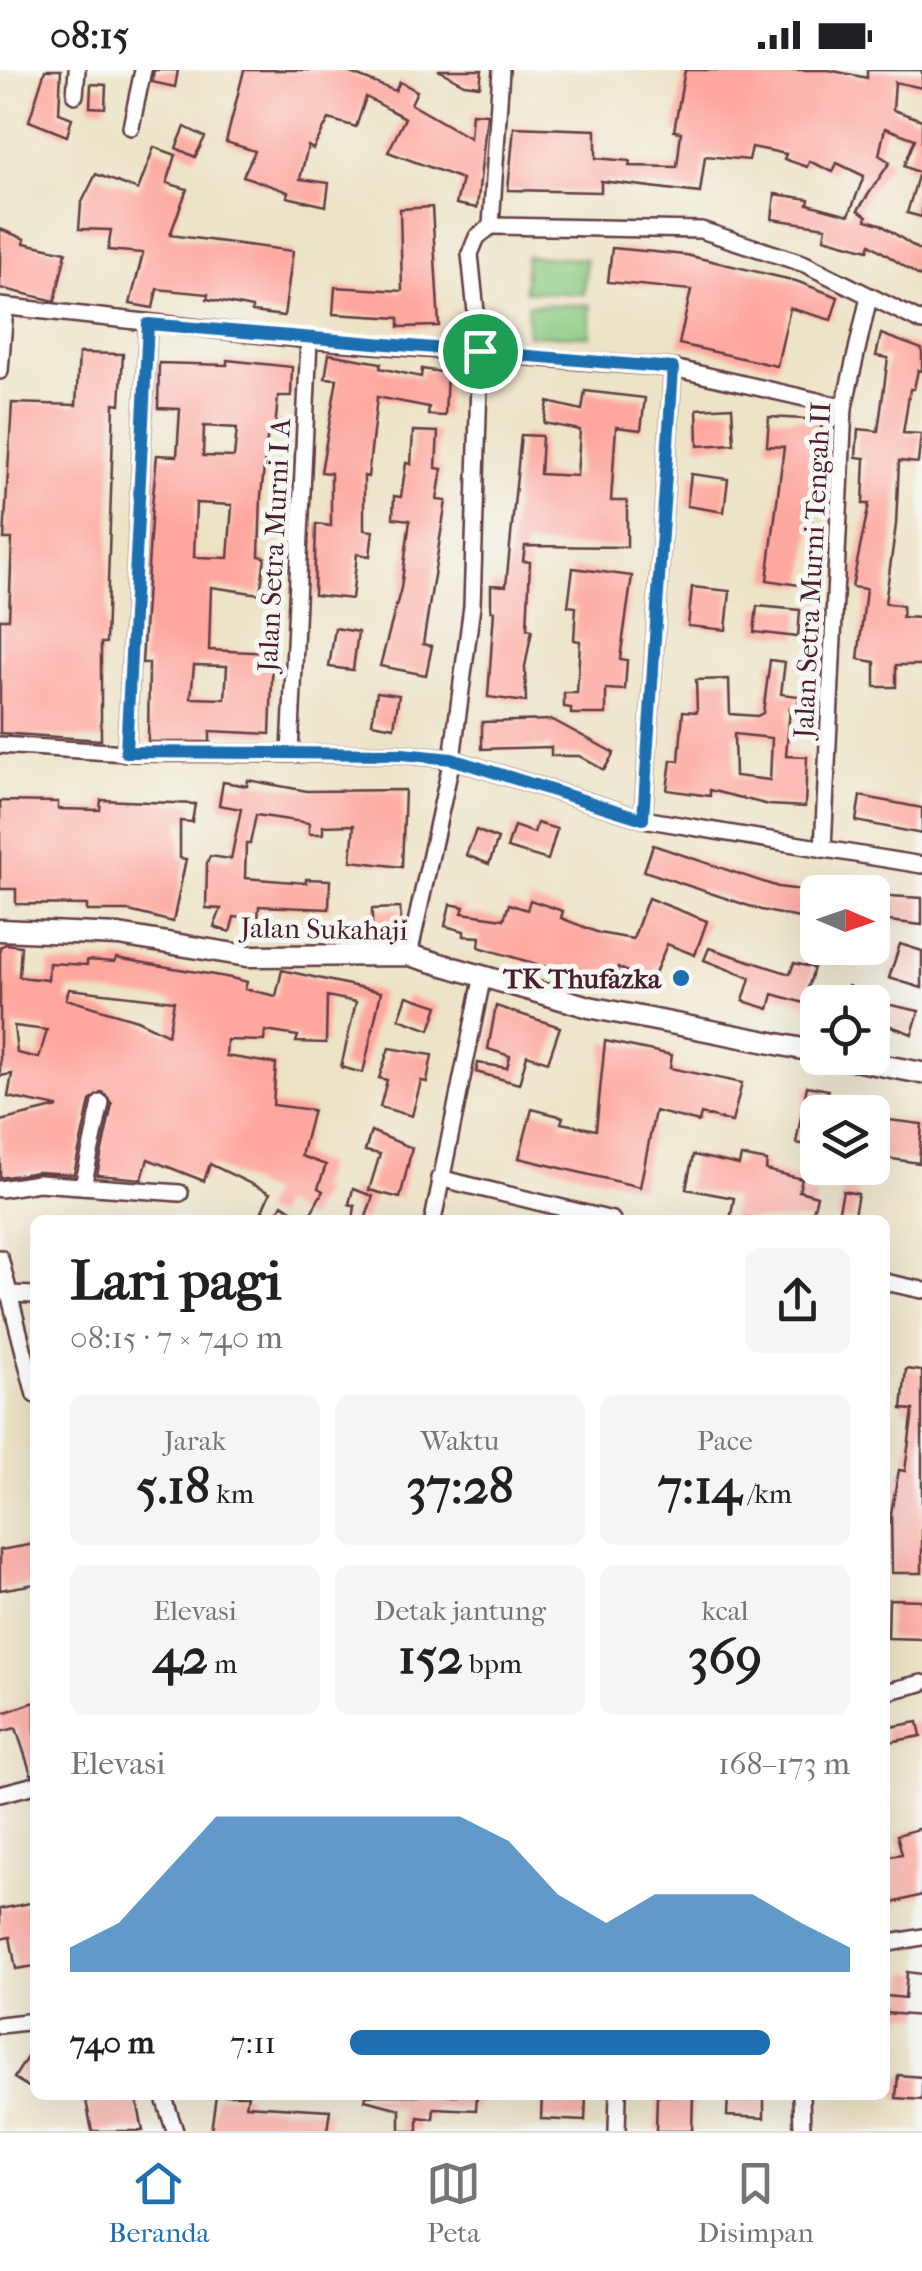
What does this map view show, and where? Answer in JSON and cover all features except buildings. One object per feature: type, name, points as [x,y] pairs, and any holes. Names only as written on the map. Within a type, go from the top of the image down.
[{"type":"street","points":[[75,95],[77,70]]},
{"type":"street","points":[[131,128],[143,70]]},
{"type":"street","points":[[491,226],[501,70]]},
{"type":"street","points":[[409,955],[452,759],[472,606],[480,351],[470,254],[476,238],[491,226],[701,230],[806,264],[922,322]]},
{"type":"street","name":"Jalan Setra Murni Tengah II","points":[[823,849],[844,407],[870,297]]},
{"type":"street","points":[[0,371],[3,307],[308,340],[673,368],[844,407]]},
{"type":"street","points":[[126,752],[148,324]]},
{"type":"street","name":"Jalan Setra Murni I A","points":[[290,753],[308,340]]},
{"type":"street","points":[[643,819],[673,368]]},
{"type":"street","points":[[0,745],[126,752],[402,754],[452,759],[643,819],[922,865]]},
{"type":"street","name":"Jalan Sukahaji","points":[[0,930],[119,936],[247,956],[409,955],[589,1006],[800,1048]]},
{"type":"street","points":[[433,1215],[483,975]]},
{"type":"street","points":[[890,1068],[922,1074]]},
{"type":"street","points":[[83,1186],[101,1103]]},
{"type":"street","points":[[439,1178],[579,1215]]},
{"type":"street","points":[[0,1189],[38,1183],[180,1193]]},
{"type":"street","points":[[0,1258],[30,1376]]},
{"type":"street","points":[[890,1283],[922,1290]]},
{"type":"street","points":[[9,1294],[30,1295]]},
{"type":"street","points":[[890,1691],[922,1683]]},
{"type":"street","points":[[0,1794],[30,1786]]},
{"type":"street","points":[[890,1943],[922,1937]]},
{"type":"street","points":[[0,2025],[30,2022]]},
{"type":"street","points":[[165,2100],[175,2131]]},
{"type":"street","points":[[617,2131],[618,2100]]},
{"type":"street","points":[[801,2100],[802,2131]]},
{"type":"green space","points":[[526,256],[586,259],[584,294],[525,291]]},
{"type":"green space","points":[[528,305],[590,305],[590,336],[527,335]]},
{"type":"place","name":"TK Thufazka","points":[[681,978]]},
{"type":"route","points":[[148,324],[480,351],[673,368],[643,819],[452,759],[402,754],[126,752],[148,324]]}]
